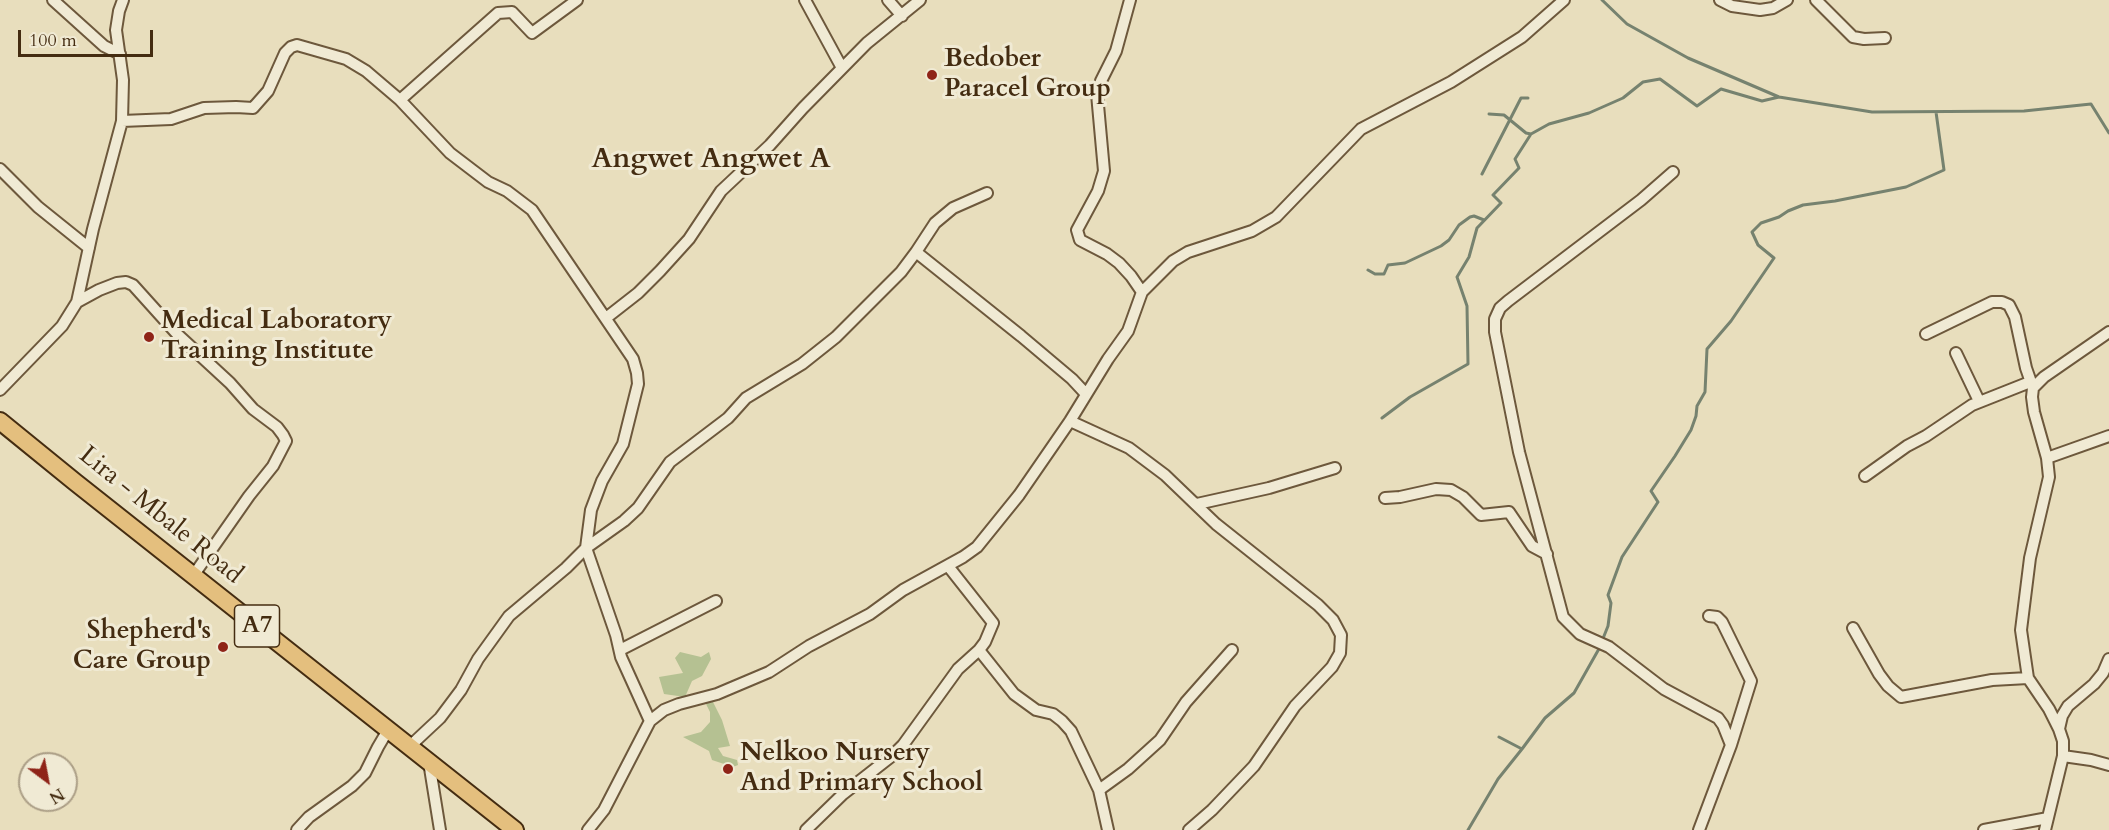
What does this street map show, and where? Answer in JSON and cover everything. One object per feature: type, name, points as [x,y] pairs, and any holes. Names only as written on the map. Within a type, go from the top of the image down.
[{"type":"main road","name":"Lira - Mbale Road","points":[[0,421],[515,830]]},
{"type":"street","points":[[53,0],[104,46],[120,54]]},
{"type":"street","points":[[0,390],[62,326],[77,302],[88,248],[122,121],[123,80],[117,30],[119,10],[123,0]]},
{"type":"street","points":[[400,100],[498,13],[512,12],[532,33],[577,0]]},
{"type":"street","points":[[805,0],[842,68]]},
{"type":"street","points":[[888,0],[902,16]]},
{"type":"street","points":[[606,318],[660,272],[689,239],[722,191],[770,145],[842,68],[867,43],[920,0]]},
{"type":"street","points":[[1130,0],[1116,51],[1097,94],[1104,171],[1098,191],[1078,224],[1077,230],[1080,240],[1119,263],[1142,292]]},
{"type":"street","points":[[588,830],[604,810],[650,721],[664,710],[717,694],[769,672],[809,646],[870,614],[920,579],[948,566],[976,547],[1019,495],[1128,332],[1142,292],[1173,261],[1188,252],[1252,231],[1276,217],[1361,129],[1452,81],[1522,38],[1564,0]]},
{"type":"street","points":[[1720,0],[1732,6],[1760,10],[1773,8],[1787,0]]},
{"type":"street","points":[[1816,0],[1853,37],[1885,38]]},
{"type":"street","points":[[122,121],[171,119],[204,108],[253,108],[268,91],[285,52],[297,45],[346,59],[366,71],[400,100],[450,153],[488,182],[507,191],[532,210],[633,359],[638,373],[638,384],[623,444],[602,481],[591,510],[586,548],[629,677],[650,721]]},
{"type":"street","points":[[0,169],[38,207],[88,248]]},
{"type":"street","points":[[1673,172],[1624,213],[1500,308],[1495,319],[1495,332],[1519,452],[1561,613],[1566,622],[1580,634],[1616,651],[1664,689],[1718,718],[1731,745]]},
{"type":"street","points":[[409,747],[440,718],[510,616],[586,548],[638,508],[670,462],[728,418],[746,398],[802,364],[836,337],[916,252],[934,223],[953,208],[987,193]]},
{"type":"street","points":[[916,252],[1029,342],[1086,394]]},
{"type":"street","points":[[77,302],[117,283],[126,282],[133,285],[162,319],[230,383],[253,409],[277,427],[286,441],[273,466],[249,495],[194,576]]},
{"type":"street","points":[[1926,334],[1992,302],[2009,305],[2032,385],[2034,412],[2047,458],[2049,477],[2030,558],[2022,614],[2024,658],[2028,678],[2049,709],[2063,741],[2063,756],[2045,830]]},
{"type":"street","points":[[1865,476],[1906,446],[1979,402],[2032,385],[2109,332]]},
{"type":"street","points":[[1956,353],[1979,402]]},
{"type":"street","points":[[1070,421],[1129,448],[1165,475],[1216,524],[1318,605],[1335,623],[1341,641],[1340,653],[1335,664],[1295,706],[1254,766],[1212,810],[1189,830]]},
{"type":"street","points":[[2047,458],[2109,436]]},
{"type":"street","points":[[1197,504],[1269,488],[1335,468]]},
{"type":"street","points":[[1385,498],[1436,489],[1455,491],[1481,515],[1509,512],[1528,541],[1546,554]]},
{"type":"street","points":[[806,830],[843,794],[903,745],[958,669],[986,642],[993,623],[948,566]]},
{"type":"street","points":[[620,650],[716,601]]},
{"type":"street","points":[[1699,830],[1731,745],[1751,681],[1722,622],[1717,617],[1709,616]]},
{"type":"street","points":[[1853,628],[1888,686],[1901,697],[1992,680],[2028,678]]},
{"type":"street","points":[[979,650],[1014,694],[1036,710],[1053,714],[1071,731],[1099,790],[1108,830]]},
{"type":"street","points":[[1099,790],[1128,769],[1160,740],[1186,702],[1232,650]]},
{"type":"street","points":[[2059,729],[2062,716],[2068,706],[2094,684],[2103,673],[2109,659]]},
{"type":"street","points":[[297,830],[309,817],[352,786],[365,773],[388,730]]},
{"type":"street","points":[[2063,756],[2091,759],[2109,765]]},
{"type":"street","points":[[429,762],[440,830]]},
{"type":"street","points":[[1984,830],[2048,818]]},
{"type":"green space","points":[[680,652],[701,657],[709,652],[711,659],[702,676],[692,681],[685,697],[664,694],[659,677],[683,673],[675,658]]},
{"type":"green space","points":[[709,694],[722,720],[730,746],[718,748],[723,756],[737,760],[738,765],[733,767],[712,760],[709,751],[683,737],[701,732],[710,722],[710,712],[705,702],[696,705],[700,695]]},
{"type":"waterway","points":[[1602,0],[1627,24],[1688,58],[1779,97],[1872,112],[2024,111],[2091,104],[2109,133]]},
{"type":"waterway","points":[[1382,418],[1410,397],[1468,364],[1467,306],[1457,277],[1469,257],[1477,228],[1501,203],[1493,195],[1519,168],[1515,159],[1531,134],[1549,124],[1589,113],[1623,98],[1643,82],[1660,79],[1697,106],[1721,89],[1762,101],[1779,97]]},
{"type":"waterway","points":[[1482,174],[1521,98],[1528,98]]},
{"type":"waterway","points":[[1602,641],[1608,626],[1611,603],[1608,595],[1622,557],[1658,502],[1651,491],[1691,430],[1697,406],[1705,392],[1707,349],[1731,321],[1774,258],[1758,245],[1752,232],[1761,223],[1803,205],[1906,187],[1944,170],[1936,112]]},
{"type":"waterway","points":[[1489,114],[1504,115],[1526,133],[1531,134]]},
{"type":"waterway","points":[[1368,270],[1375,274],[1384,274],[1388,265],[1405,263],[1441,246],[1449,240],[1459,225],[1470,217],[1474,216],[1484,220]]},
{"type":"waterway","points":[[1499,737],[1522,749],[1545,718],[1574,693],[1600,647]]},
{"type":"waterway","points":[[1468,830],[1498,779],[1522,749]]},
{"type":"place","name":"Bedober Paracel Group","points":[[932,75]]},
{"type":"place","name":"Medical Laboratory Training Institute","points":[[149,337]]},
{"type":"place","name":"Shepherd's Care Group","points":[[223,647]]},
{"type":"place","name":"Nelkoo Nursery And Primary School","points":[[728,769]]},
{"type":"district","name":"Angwet Angwet A","points":[[711,161]]}]
